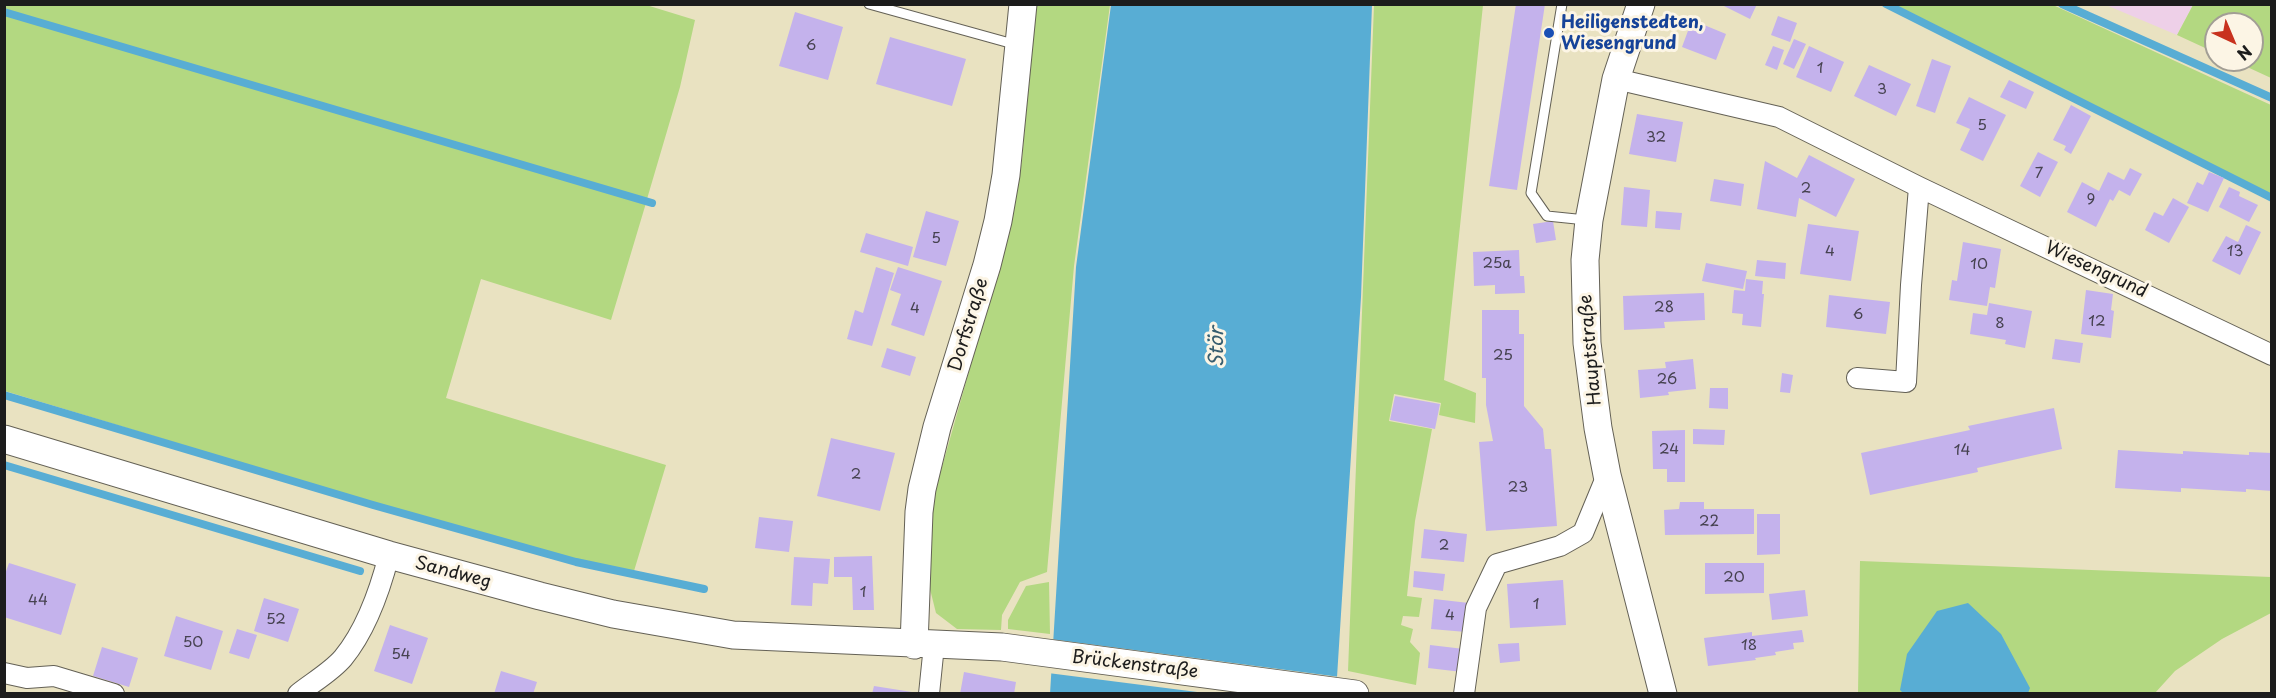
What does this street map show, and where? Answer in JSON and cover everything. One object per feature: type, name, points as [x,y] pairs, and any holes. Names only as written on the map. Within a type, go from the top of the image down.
[{"type":"street","name":"Dorfstraße","points":[[924,645],[919,512],[922,489],[937,427],[987,265],[998,221],[1008,166],[1023,4]]},
{"type":"street","name":"Hauptstraße","points":[[1641,4],[1616,79],[1589,220],[1585,260],[1587,344],[1598,428],[1607,475],[1664,693]]},
{"type":"street","name":"Wiesengrund","points":[[1616,79],[1779,117],[1919,187],[2271,355]]},
{"type":"street","points":[[1857,378],[1906,382],[1919,187]]},
{"type":"street","name":"Sandweg","points":[[4,439],[389,555],[613,614],[733,635],[924,645]]},
{"type":"street","points":[[1464,693],[1476,608],[1497,564],[1560,546],[1583,533],[1607,475]]},
{"type":"street","points":[[298,693],[341,659],[356,639],[383,577],[389,555]]},
{"type":"street","name":"Brückenstraße","points":[[924,645],[1016,649],[1352,693]]},
{"type":"street","points":[[924,645],[929,693]]},
{"type":"street","points":[[4,674],[27,678],[54,676],[114,693]]},
{"type":"lane","points":[[869,4],[1020,45]]},
{"type":"lane","points":[[1563,4],[1531,193],[1547,216],[1589,220]]},
{"type":"shaded area","points":[[2106,5],[2193,5],[2177,35]]},
{"type":"green space","points":[[5,4],[643,4],[695,20],[680,87],[647,199],[4,10]]},
{"type":"green space","points":[[1035,5],[1110,5],[1074,266],[1047,572],[1020,582],[1002,615],[1001,630],[957,629],[936,613],[926,573],[931,506],[1008,233],[1022,161]]},
{"type":"green space","points":[[1374,5],[1483,5],[1444,380],[1476,393],[1475,423],[1439,415],[1441,403],[1394,394],[1389,421],[1432,429],[1415,521],[1407,596],[1422,598],[1419,617],[1403,616],[1401,625],[1413,629],[1410,642],[1420,653],[1416,685],[1348,671]]},
{"type":"green space","points":[[1891,5],[2053,5],[2271,105],[2271,195]]},
{"type":"green space","points":[[2193,5],[2271,5],[2271,78],[2258,72],[2264,72],[2264,12],[2204,12],[2204,47],[2177,35]]},
{"type":"green space","points":[[4,15],[646,203],[611,320],[481,279],[446,398],[666,465],[634,571],[578,560],[374,503],[5,391]]},
{"type":"green space","points":[[1860,561],[2271,577],[2271,613],[2222,639],[2175,671],[2155,693],[1858,694]]},
{"type":"green space","points":[[1049,582],[1050,634],[1008,629],[1008,620],[1026,586]]},
{"type":"water","name":"Stör","points":[[1111,5],[1372,5],[1361,297],[1336,693],[1050,694],[1076,267]]},
{"type":"water","points":[[1968,603],[2001,634],[2030,688],[2028,693],[1904,694],[1900,690],[1907,654],[1937,611]]},
{"type":"pier","points":[[1050,639],[1340,677],[1339,694],[1205,693],[1048,673]]},
{"type":"building","points":[[1516,4],[1545,4],[1517,190],[1489,186]]},
{"type":"building","points":[[1720,4],[1757,4],[1750,19]]},
{"type":"building","points":[[795,12],[843,27],[828,80],[779,66]]},
{"type":"building","points":[[1778,16],[1797,23],[1790,42],[1771,35]]},
{"type":"building","points":[[1692,20],[1726,34],[1716,60],[1682,47]]},
{"type":"building","points":[[890,37],[966,59],[952,106],[876,84]]},
{"type":"building","points":[[1794,39],[1806,44],[1794,69],[1783,64]]},
{"type":"building","points":[[1773,46],[1784,50],[1777,70],[1765,65]]},
{"type":"building","points":[[1809,46],[1844,62],[1831,92],[1796,77]]},
{"type":"building","points":[[1932,59],[1951,66],[1935,113],[1916,106]]},
{"type":"building","points":[[1869,65],[1911,84],[1896,116],[1854,96]]},
{"type":"building","points":[[2009,80],[2034,92],[2026,109],[2000,97]]},
{"type":"building","points":[[1969,97],[2006,115],[1983,161],[1960,150],[1970,129],[1956,123]]},
{"type":"building","points":[[2071,105],[2091,116],[2071,154],[2064,150],[2066,146],[2053,140]]},
{"type":"building","points":[[1637,114],[1683,122],[1676,162],[1629,154]]},
{"type":"building","points":[[2038,152],[2058,162],[2040,197],[2020,186]]},
{"type":"building","points":[[1809,155],[1855,179],[1836,217],[1799,198],[1796,217],[1757,209],[1765,161],[1797,178]]},
{"type":"building","points":[[2130,168],[2142,174],[2130,196],[2119,190],[2113,201],[2110,199],[2096,227],[2067,212],[2082,182],[2099,191],[2108,172],[2124,180]]},
{"type":"building","points":[[2209,172],[2224,178],[2208,212],[2187,203],[2197,182],[2203,185]]},
{"type":"building","points":[[1714,179],[1744,184],[1741,206],[1710,201]]},
{"type":"building","points":[[1624,187],[1650,190],[1647,227],[1621,225]]},
{"type":"building","points":[[2229,187],[2240,192],[2239,196],[2258,205],[2249,222],[2219,207]]},
{"type":"building","points":[[2173,198],[2189,207],[2169,243],[2145,230],[2154,212],[2163,216]]},
{"type":"building","points":[[926,211],[959,221],[946,266],[913,257]]},
{"type":"building","points":[[1656,211],[1682,213],[1680,230],[1655,228]]},
{"type":"building","points":[[1553,221],[1556,240],[1536,243],[1533,224]]},
{"type":"building","points":[[1808,224],[1859,231],[1851,281],[1800,274]]},
{"type":"building","points":[[2246,225],[2261,232],[2240,275],[2212,261],[2226,236],[2238,242]]},
{"type":"building","points":[[866,233],[913,247],[908,266],[860,252]]},
{"type":"building","points":[[1963,242],[2001,249],[1995,288],[1990,287],[1987,306],[1949,300],[1952,280],[1957,281]]},
{"type":"building","points":[[1519,250],[1520,276],[1524,276],[1525,293],[1495,294],[1495,285],[1474,286],[1473,252]]},
{"type":"building","points":[[1757,260],[1786,263],[1785,279],[1755,276]]},
{"type":"building","points":[[1706,263],[1747,271],[1743,289],[1702,281]]},
{"type":"building","points":[[876,267],[894,273],[872,346],[847,339],[855,310],[863,313]]},
{"type":"building","points":[[898,267],[942,281],[924,336],[891,325],[901,294],[890,290]]},
{"type":"building","points":[[1746,279],[1763,281],[1761,327],[1742,325],[1743,314],[1732,313],[1734,290],[1745,291]]},
{"type":"building","points":[[2086,290],[2113,294],[2111,338],[2081,334]]},
{"type":"building","points":[[1704,293],[1705,320],[1664,322],[1665,328],[1624,330],[1623,296]]},
{"type":"building","points":[[1829,295],[1890,302],[1886,334],[1826,327]]},
{"type":"building","points":[[1989,303],[2032,311],[2025,348],[2005,344],[2006,340],[1970,334],[1973,313],[1987,315]]},
{"type":"building","points":[[1482,310],[1519,310],[1519,334],[1524,334],[1524,406],[1543,429],[1545,449],[1551,449],[1557,526],[1486,531],[1479,442],[1493,441],[1486,405],[1486,378],[1482,378]]},
{"type":"building","points":[[2055,339],[2083,343],[2080,363],[2052,359]]},
{"type":"building","points":[[887,348],[916,357],[910,376],[881,367]]},
{"type":"building","points":[[1693,359],[1696,389],[1640,398],[1638,370],[1666,368],[1665,362]]},
{"type":"building","points":[[1782,373],[1793,375],[1790,393],[1780,392]]},
{"type":"building","points":[[1710,388],[1728,388],[1728,409],[1709,408]]},
{"type":"building","points":[[1395,396],[1440,404],[1435,429],[1390,420]]},
{"type":"building","points":[[2054,408],[2062,449],[1977,468],[1978,472],[1870,495],[1861,453],[1970,430],[1968,426]]},
{"type":"building","points":[[1693,429],[1725,430],[1724,445],[1693,444]]},
{"type":"building","points":[[1685,430],[1685,482],[1667,482],[1667,469],[1653,469],[1652,431]]},
{"type":"building","points":[[831,438],[895,453],[880,511],[817,496]]},
{"type":"building","points":[[2118,450],[2183,454],[2183,451],[2249,455],[2249,452],[2272,453],[2272,491],[2246,489],[2246,492],[2181,488],[2181,492],[2115,488]]},
{"type":"building","points":[[1680,502],[1704,502],[1704,509],[1754,509],[1754,534],[1665,535],[1664,510],[1679,509]]},
{"type":"building","points":[[1757,514],[1780,514],[1780,554],[1757,555]]},
{"type":"building","points":[[759,517],[793,521],[789,552],[755,548]]},
{"type":"building","points":[[1424,529],[1467,534],[1464,562],[1421,558]]},
{"type":"building","points":[[872,556],[874,610],[853,610],[852,577],[834,577],[834,557]]},
{"type":"building","points":[[794,557],[830,559],[828,584],[813,583],[812,606],[791,605]]},
{"type":"building","points":[[9,563],[76,584],[61,635],[4,617],[4,577]]},
{"type":"building","points":[[1705,563],[1764,563],[1764,593],[1705,594]]},
{"type":"building","points":[[1414,571],[1445,574],[1443,591],[1413,587]]},
{"type":"building","points":[[1563,580],[1566,625],[1510,628],[1507,584]]},
{"type":"building","points":[[1805,590],[1808,616],[1772,620],[1769,594]]},
{"type":"building","points":[[264,598],[299,609],[288,642],[254,631]]},
{"type":"building","points":[[1434,599],[1469,603],[1466,632],[1431,629]]},
{"type":"building","points":[[176,616],[223,631],[211,670],[164,656]]},
{"type":"building","points":[[390,625],[428,638],[412,684],[374,671]]},
{"type":"building","points":[[237,629],[257,635],[249,659],[229,653]]},
{"type":"building","points":[[1802,630],[1804,642],[1793,643],[1794,649],[1775,652],[1776,655],[1755,658],[1756,660],[1708,666],[1704,638],[1752,632],[1752,636]]},
{"type":"building","points":[[1519,643],[1520,661],[1500,663],[1498,644]]},
{"type":"building","points":[[1430,645],[1464,649],[1462,672],[1428,668]]},
{"type":"building","points":[[102,647],[138,658],[129,687],[93,676]]},
{"type":"building","points":[[501,671],[537,682],[533,694],[494,694]]},
{"type":"building","points":[[964,672],[1016,682],[1014,694],[960,694]]},
{"type":"building","points":[[874,686],[912,692],[912,694],[872,694]]},
{"type":"waterway","points":[[1886,4],[2272,198]]},
{"type":"waterway","points":[[2062,4],[2272,98]]},
{"type":"waterway","points":[[4,12],[652,203]]},
{"type":"waterway","points":[[4,395],[373,505],[576,562],[704,589]]},
{"type":"waterway","points":[[4,465],[360,571]]},
{"type":"place","name":"Heiligenstedten, Wiesengrund","points":[[1549,33]]}]
